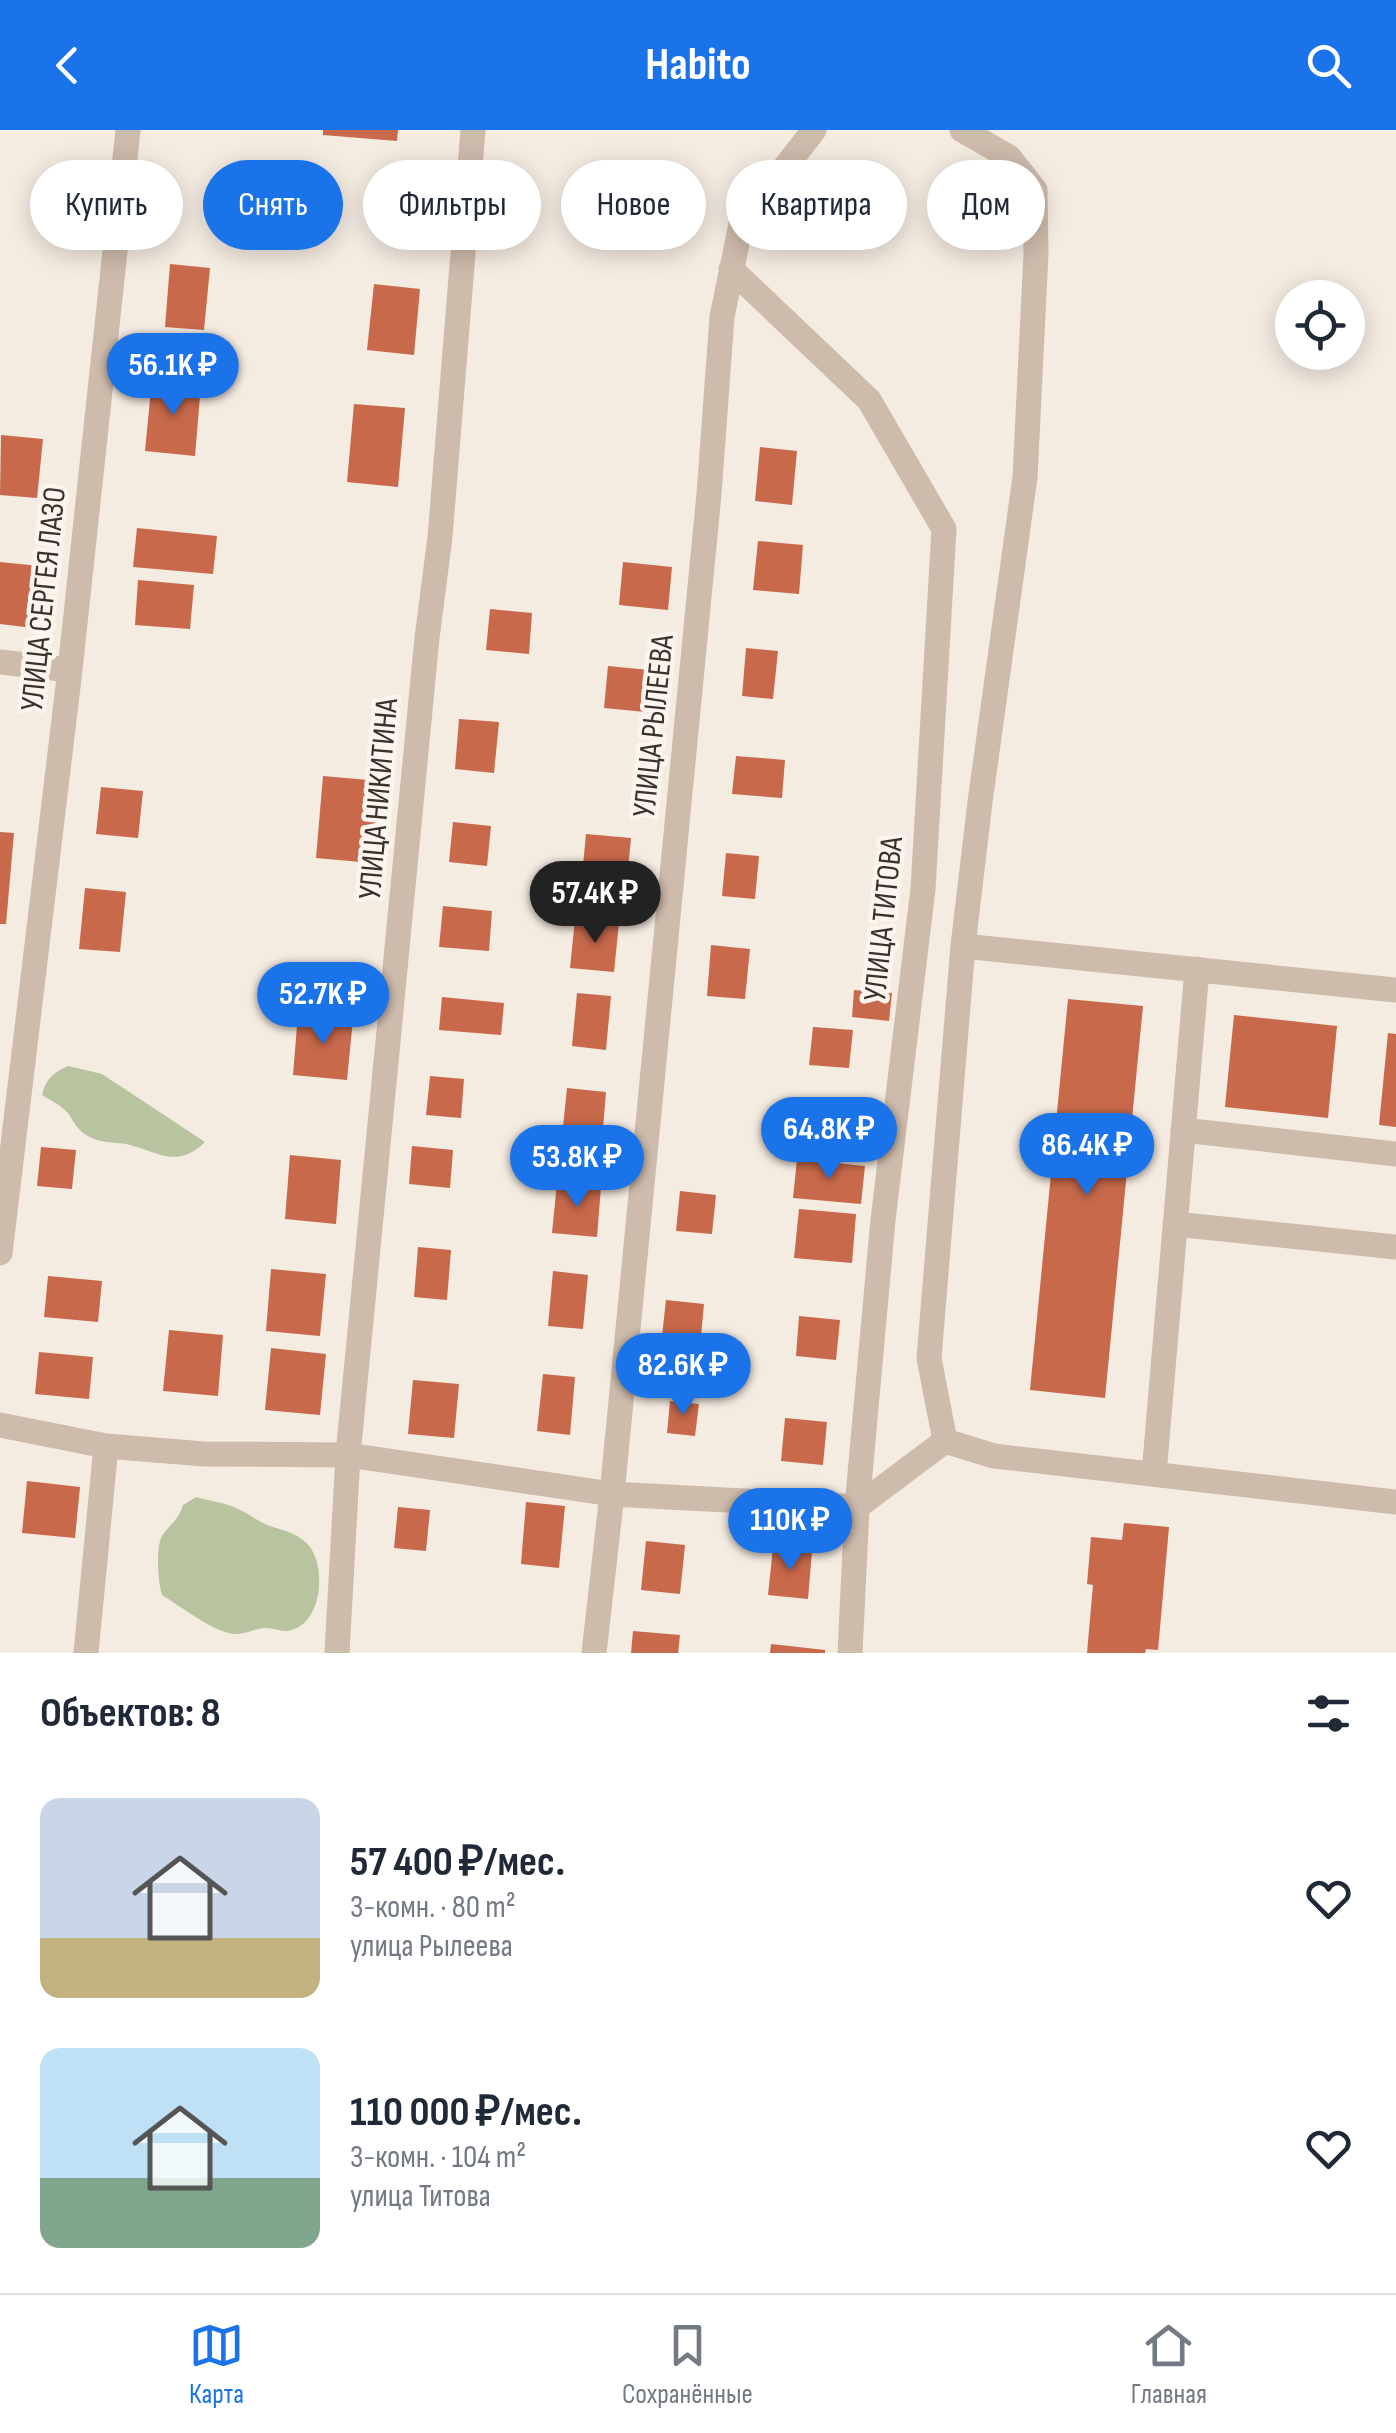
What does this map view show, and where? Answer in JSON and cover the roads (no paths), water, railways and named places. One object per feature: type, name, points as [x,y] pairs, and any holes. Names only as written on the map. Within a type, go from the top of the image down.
[{"type":"street","name":"УЛИЦА СЕРГЕЯ ЛАЗО","points":[[0,1253],[70,670],[128,130]]},
{"type":"street","name":"УЛИЦА НИКИТИНА","points":[[337,1653],[348,1455],[440,537],[473,130]]},
{"type":"street","name":"УЛИЦА РЫЛЕЕВА","points":[[594,1653],[707,514],[722,317],[741,224],[814,130]]},
{"type":"street","points":[[944,1441],[929,1358],[962,946],[1025,477],[1036,254],[1036,190],[1009,157],[962,130]]},
{"type":"street","name":"УЛИЦА ТИТОВА","points":[[732,269],[869,400],[944,528],[923,889],[883,1220],[858,1507],[850,1653]]},
{"type":"street","points":[[0,662],[70,670]]},
{"type":"street","points":[[962,946],[1396,990]]},
{"type":"street","points":[[1154,1474],[1197,969]]},
{"type":"street","points":[[1183,1130],[1396,1154]]},
{"type":"street","points":[[1175,1224],[1396,1247]]},
{"type":"street","points":[[0,1425],[106,1446],[204,1454],[348,1455],[612,1494],[858,1507],[944,1441]]},
{"type":"street","points":[[944,1441],[994,1456],[1396,1502]]},
{"type":"street","points":[[86,1653],[106,1446]]}]
